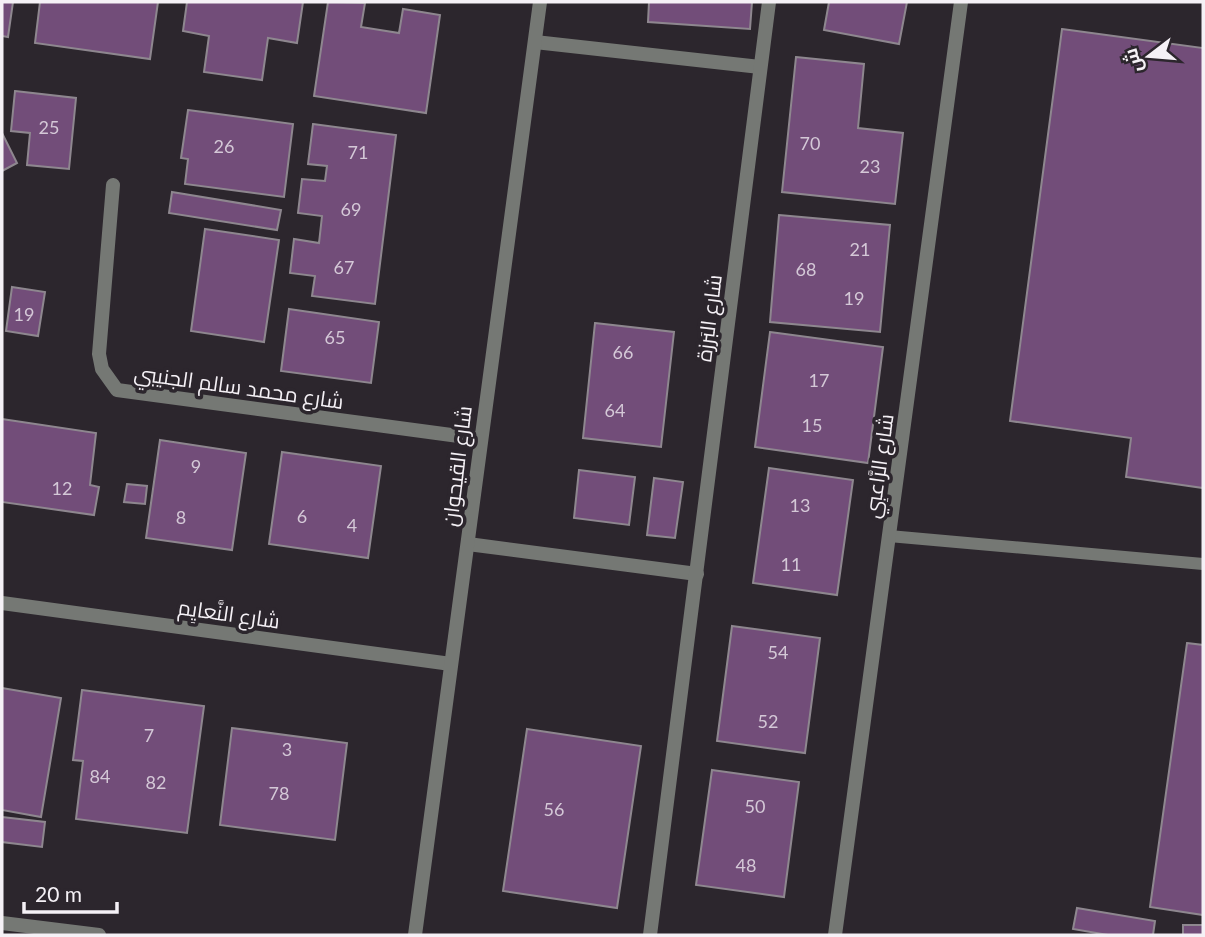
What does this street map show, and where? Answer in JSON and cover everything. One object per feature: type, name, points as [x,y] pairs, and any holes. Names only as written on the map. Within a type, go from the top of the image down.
[{"type":"street","name":"شارع القيحوان","points":[[415,935],[540,2]]},
{"type":"street","name":"شارع البَرزة","points":[[650,935],[769,2]]},
{"type":"street","name":"شارع الرَّاعبِي","points":[[835,935],[961,2]]},
{"type":"street","points":[[535,42],[760,67]]},
{"type":"street","name":"شارع محمد سالم الجنيبي","points":[[113,186],[99,354],[102,369],[117,390],[132,395],[481,439]]},
{"type":"street","points":[[468,544],[697,574]]},
{"type":"street","name":"شارع النَّعايِم","points":[[2,603],[452,664]]},
{"type":"street","points":[[2,923],[99,935]]},
{"type":"lane","points":[[889,536],[1203,564]]},
{"type":"building","points":[[2,2],[13,2],[8,37],[2,36]]},
{"type":"building","points":[[40,2],[158,2],[150,59],[35,43]]},
{"type":"building","points":[[187,2],[303,2],[297,43],[268,38],[262,80],[204,72],[209,36],[183,31]]},
{"type":"building","points":[[328,2],[365,3],[361,27],[399,33],[403,9],[440,15],[426,113],[314,96]]},
{"type":"building","points":[[649,2],[752,2],[750,29],[648,22]]},
{"type":"building","points":[[829,2],[907,2],[899,44],[824,30]]},
{"type":"building","points":[[1062,29],[1203,48],[1203,488],[1126,477],[1131,438],[1010,421]]},
{"type":"building","points":[[796,57],[864,64],[858,128],[903,133],[895,204],[782,192]]},
{"type":"building","points":[[15,91],[76,98],[69,169],[27,165],[30,133],[11,131]]},
{"type":"building","points":[[188,110],[293,124],[284,197],[185,184],[188,159],[181,158]]},
{"type":"building","points":[[313,124],[396,135],[375,304],[312,296],[315,276],[290,273],[294,239],[319,243],[322,216],[298,213],[302,179],[325,181],[327,166],[308,164]]},
{"type":"building","points":[[2,133],[17,163],[2,171]]},
{"type":"building","points":[[172,192],[281,210],[277,230],[169,213]]},
{"type":"building","points":[[779,215],[890,225],[880,332],[770,322]]},
{"type":"building","points":[[205,229],[279,240],[264,342],[191,331]]},
{"type":"building","points":[[12,287],[45,292],[38,336],[6,331]]},
{"type":"building","points":[[289,309],[379,322],[371,383],[281,371]]},
{"type":"building","points":[[595,323],[674,332],[661,447],[583,438]]},
{"type":"building","points":[[770,332],[883,347],[868,463],[755,447]]},
{"type":"building","points":[[2,419],[96,433],[90,485],[99,487],[94,515],[2,502]]},
{"type":"building","points":[[160,440],[246,453],[232,550],[146,538]]},
{"type":"building","points":[[282,452],[381,466],[368,558],[269,544]]},
{"type":"building","points":[[769,468],[853,480],[837,595],[753,583]]},
{"type":"building","points":[[579,470],[635,477],[629,525],[574,518]]},
{"type":"building","points":[[654,478],[683,482],[675,538],[647,535]]},
{"type":"building","points":[[127,484],[147,486],[145,504],[124,502]]},
{"type":"building","points":[[732,626],[820,638],[805,753],[717,741]]},
{"type":"building","points":[[1187,643],[1203,645],[1203,915],[1150,907]]},
{"type":"building","points":[[2,688],[61,698],[41,817],[2,810]]},
{"type":"building","points":[[82,690],[204,706],[187,833],[76,819],[83,761],[73,760]]},
{"type":"building","points":[[232,728],[347,743],[335,840],[220,825]]},
{"type":"building","points":[[527,729],[641,746],[617,908],[503,891]]},
{"type":"building","points":[[712,770],[799,782],[784,897],[696,885]]},
{"type":"building","points":[[2,817],[45,822],[42,847],[2,842]]},
{"type":"building","points":[[1077,908],[1155,921],[1153,935],[1108,935],[1073,929]]},
{"type":"building","points":[[1183,925],[1203,925],[1203,935],[1183,935]]}]
